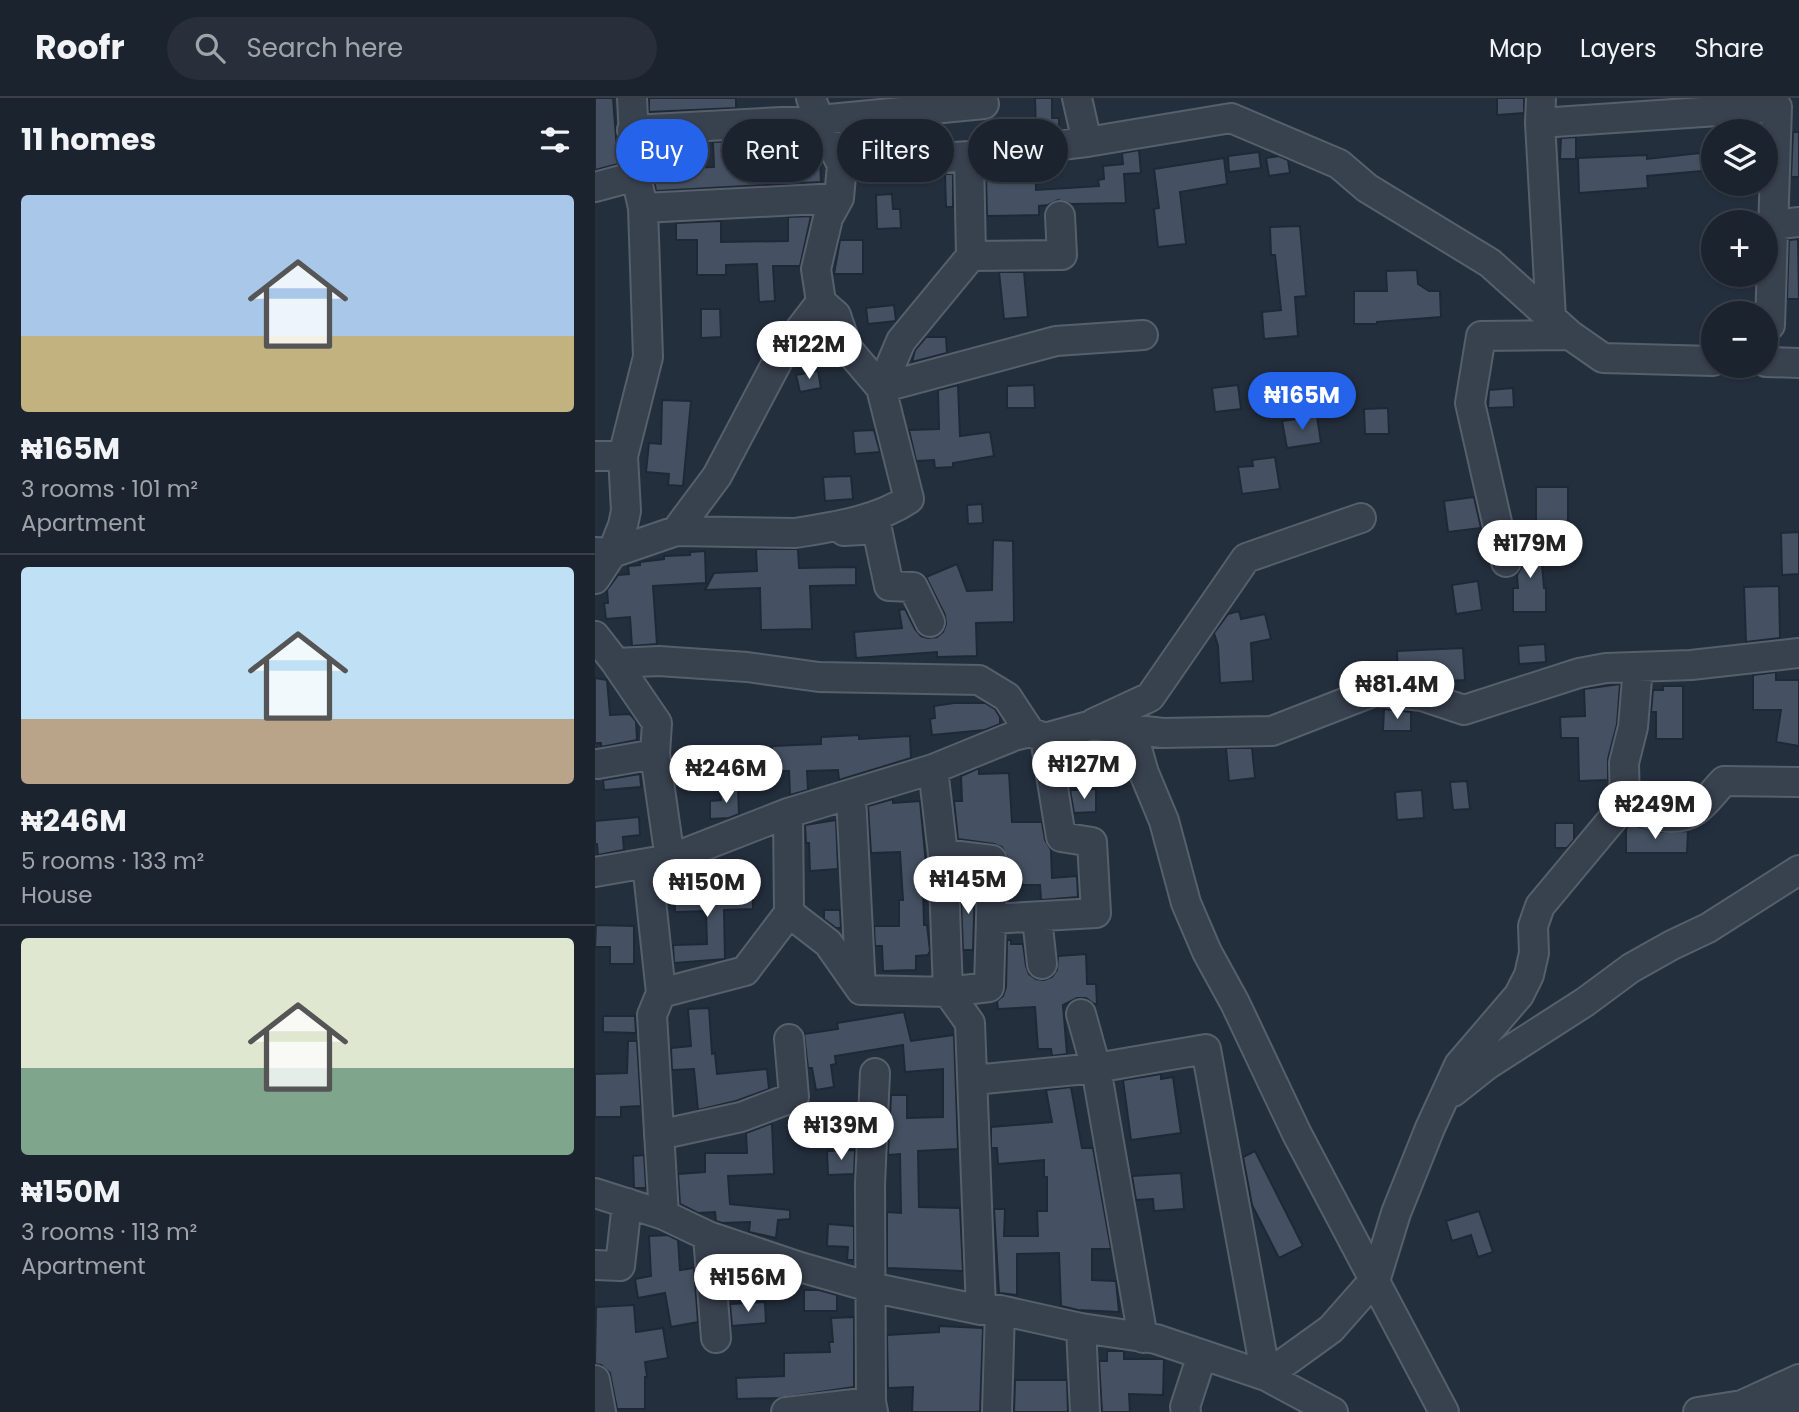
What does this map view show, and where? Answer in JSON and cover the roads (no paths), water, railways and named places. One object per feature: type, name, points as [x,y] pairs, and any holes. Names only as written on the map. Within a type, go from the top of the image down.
[{"type":"street","points":[[632,98],[632,119]]},
{"type":"street","points":[[1077,98],[1087,142]]},
{"type":"street","points":[[708,121],[815,109],[984,104]]},
{"type":"street","points":[[1560,327],[1540,111],[1777,107],[1786,223],[1774,301]]},
{"type":"street","points":[[815,109],[837,155]]},
{"type":"street","points":[[1068,144],[1231,118],[1339,164],[1367,188],[1490,263],[1560,327],[1603,358],[1701,361]]},
{"type":"street","points":[[595,187],[616,181]]},
{"type":"street","points":[[595,579],[603,552],[626,511],[623,456],[648,357],[643,208],[637,182]]},
{"type":"street","points":[[795,533],[859,520],[909,499],[881,388],[846,348],[836,315],[821,302],[816,269],[828,218],[839,198],[840,182]]},
{"type":"street","points":[[881,388],[901,341],[971,256],[970,182]]},
{"type":"street","points":[[643,208],[839,198]]},
{"type":"street","points":[[971,256],[1062,255],[1061,216]]},
{"type":"street","points":[[676,531],[717,476],[782,353],[821,302]]},
{"type":"street","points":[[1506,562],[1470,403],[1481,336],[1560,327]]},
{"type":"street","points":[[881,388],[1056,341],[1143,335]]},
{"type":"street","points":[[1778,362],[1799,363]]},
{"type":"street","points":[[595,456],[623,456]]},
{"type":"street","points":[[1092,725],[1150,697],[1245,558],[1361,518]]},
{"type":"street","points":[[603,552],[676,531],[795,533],[877,529],[889,586],[913,587],[930,622]]},
{"type":"street","points":[[595,636],[657,723],[655,754],[661,993],[652,1015],[664,1215]]},
{"type":"street","points":[[595,872],[659,861],[788,813],[933,769],[1014,736],[1038,735],[1092,725],[1163,733],[1272,731],[1375,691],[1422,696],[1464,710],[1579,673],[1606,668],[1691,665],[1799,653]]},
{"type":"street","points":[[616,663],[659,661],[747,667],[819,677],[979,680],[1007,697],[1038,735],[1061,837],[1092,842],[1096,913],[991,919]]},
{"type":"street","points":[[1281,1391],[1376,1278],[1396,1213],[1459,1065],[1519,995],[1529,975],[1534,953],[1533,926],[1539,906],[1625,804],[1624,763],[1633,727],[1639,667]]},
{"type":"street","points":[[1131,728],[1144,772],[1164,821],[1186,903],[1207,952],[1235,1003],[1297,1134],[1376,1278],[1444,1412]]},
{"type":"street","points":[[598,764],[655,754]]},
{"type":"street","points":[[933,769],[943,854],[948,992],[970,1023],[997,1412]]},
{"type":"street","points":[[1625,804],[1654,816],[1679,816],[1695,811],[1724,781],[1799,782]]},
{"type":"street","points":[[851,796],[861,990]]},
{"type":"street","points":[[661,993],[745,971],[789,913],[788,813]]},
{"type":"street","points":[[861,990],[948,992],[989,987],[992,860],[943,854]]},
{"type":"street","points":[[1443,1101],[1487,1065],[1585,1002],[1631,968],[1707,928],[1799,870]]},
{"type":"street","points":[[789,913],[828,943],[861,990]]},
{"type":"street","points":[[1037,918],[1042,964]]},
{"type":"street","points":[[1081,1014],[1095,1068],[1143,1338]]},
{"type":"street","points":[[659,1135],[741,1117],[794,1097],[789,1039]]},
{"type":"street","points":[[974,1080],[1095,1068],[1206,1049],[1281,1391]]},
{"type":"street","points":[[786,1412],[872,1407],[870,1184],[875,1073]]},
{"type":"street","points":[[595,1193],[664,1215],[708,1236],[870,1287],[1081,1328],[1156,1339],[1202,1355],[1333,1412]]},
{"type":"street","points":[[595,1265],[620,1266],[627,1203]]},
{"type":"street","points":[[708,1236],[716,1338]]},
{"type":"street","points":[[1081,1328],[1085,1412]]},
{"type":"street","points":[[1186,1412],[1185,1407],[1202,1355]]},
{"type":"street","points":[[1742,1405],[1799,1379]]},
{"type":"street","points":[[595,1380],[601,1412]]},
{"type":"street","points":[[1698,1412],[1742,1405],[1799,1404]]}]
